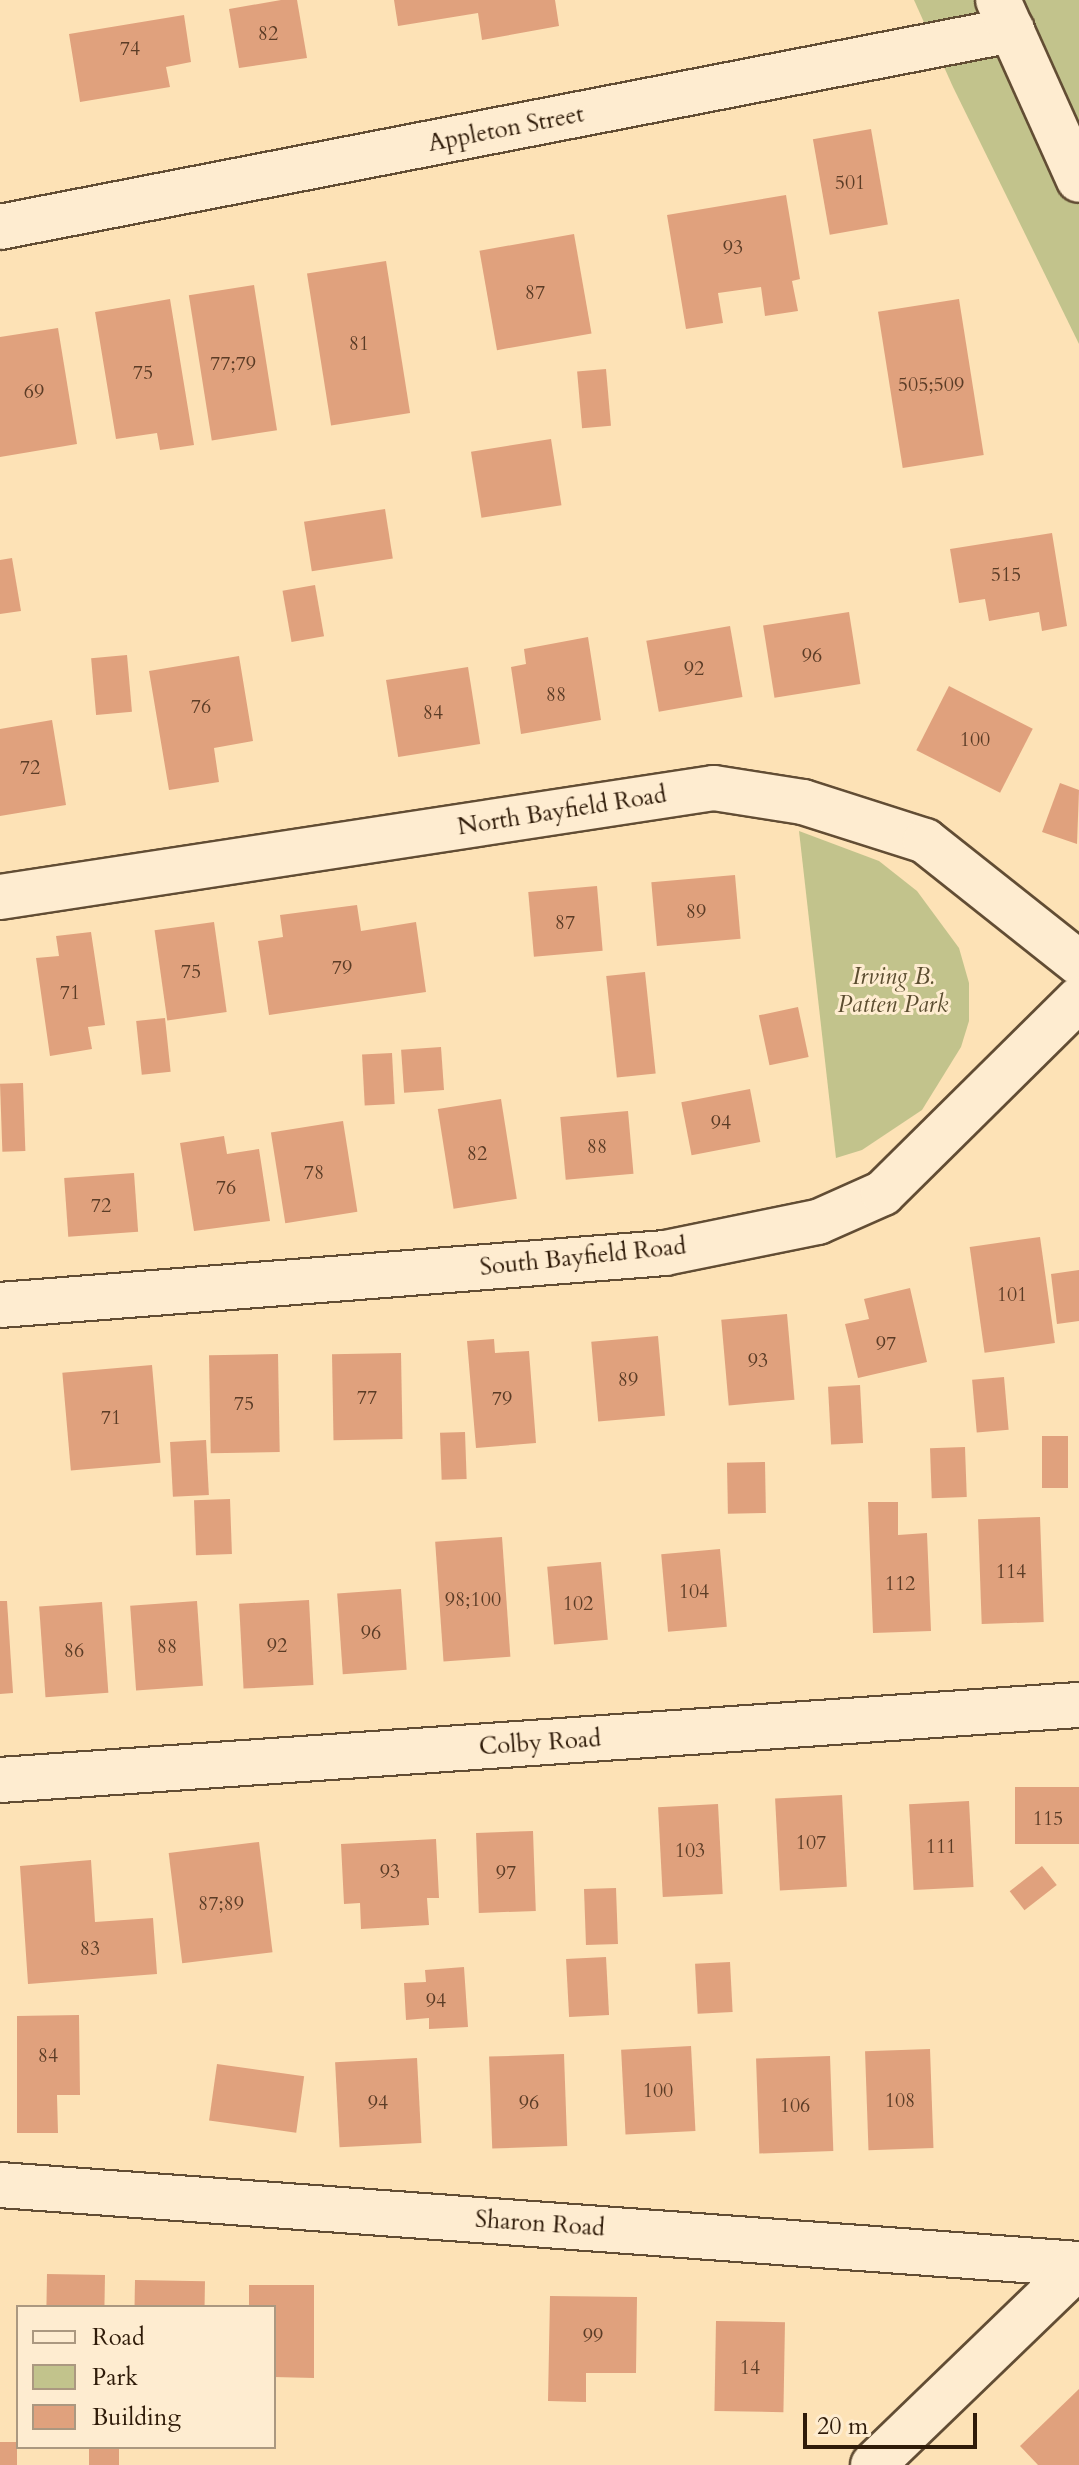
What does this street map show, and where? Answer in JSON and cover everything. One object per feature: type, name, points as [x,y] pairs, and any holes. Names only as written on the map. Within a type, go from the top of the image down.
[{"type":"street","points":[[1005,15],[1079,180]]},
{"type":"street","name":"Appleton Street","points":[[0,227],[1005,15]]},
{"type":"street","name":"North Bayfield Road","points":[[0,897],[714,788],[803,802],[925,841],[1079,963]]},
{"type":"street","name":"South Bayfield Road","points":[[0,1305],[665,1253],[818,1222],[883,1193],[1079,999]]},
{"type":"street","name":"Colby Road","points":[[0,1780],[1079,1705]]},
{"type":"street","name":"Sharon Road","points":[[0,2185],[1079,2265]]},
{"type":"street","points":[[873,2465],[1079,2265]]},
{"type":"green space","points":[[914,0],[1079,0],[1079,344],[953,87]]},
{"type":"green space","name":"Irving B. Patten Park","points":[[799,831],[879,861],[917,891],[959,948],[969,983],[969,1021],[961,1047],[922,1110],[862,1150],[836,1158]]},
{"type":"building","points":[[297,0],[307,58],[239,68],[229,9]]},
{"type":"building","points":[[394,0],[555,0],[559,26],[482,40],[478,13],[398,26]]},
{"type":"building","points":[[184,15],[191,62],[166,67],[170,87],[80,102],[69,34]]},
{"type":"building","points":[[871,129],[888,225],[830,235],[813,139]]},
{"type":"building","points":[[786,195],[800,279],[792,281],[798,311],[765,316],[761,287],[718,293],[723,323],[686,329],[667,215]]},
{"type":"building","points":[[574,234],[592,333],[497,350],[479,251]]},
{"type":"building","points":[[386,261],[410,413],[331,426],[307,274]]},
{"type":"building","points":[[254,285],[277,430],[212,441],[189,295]]},
{"type":"building","points":[[170,299],[194,445],[160,450],[157,433],[116,439],[95,312]]},
{"type":"building","points":[[959,299],[984,455],[903,468],[878,312]]},
{"type":"building","points":[[58,328],[77,444],[0,457],[0,337]]},
{"type":"building","points":[[606,369],[611,426],[582,428],[577,372]]},
{"type":"building","points":[[551,439],[561,505],[481,518],[471,452]]},
{"type":"building","points":[[385,509],[393,558],[312,571],[304,522]]},
{"type":"building","points":[[1052,533],[1067,626],[1042,631],[1039,612],[989,621],[985,599],[959,603],[950,549]]},
{"type":"building","points":[[12,558],[21,611],[0,614],[0,560]]},
{"type":"building","points":[[315,585],[324,636],[292,642],[283,591]]},
{"type":"building","points":[[849,612],[860,684],[774,698],[763,626]]},
{"type":"building","points":[[730,626],[743,697],[659,712],[646,641]]},
{"type":"building","points":[[588,637],[601,720],[521,734],[511,667],[526,664],[524,649]]},
{"type":"building","points":[[127,655],[132,712],[96,715],[91,658]]},
{"type":"building","points":[[239,656],[253,741],[214,748],[219,782],[169,790],[149,671]]},
{"type":"building","points":[[468,667],[480,744],[398,757],[386,680]]},
{"type":"building","points":[[949,686],[1033,729],[1000,793],[916,750]]},
{"type":"building","points":[[52,720],[66,805],[0,816],[0,729]]},
{"type":"building","points":[[1060,783],[1079,790],[1077,844],[1042,832]]},
{"type":"building","points":[[735,875],[741,939],[657,946],[651,882]]},
{"type":"building","points":[[597,886],[603,951],[534,957],[528,892]]},
{"type":"building","points":[[357,905],[361,931],[416,922],[426,992],[269,1015],[258,941],[283,937],[280,915]]},
{"type":"building","points":[[214,922],[227,1012],[167,1020],[155,930]]},
{"type":"building","points":[[91,932],[105,1025],[88,1027],[92,1049],[50,1056],[36,958],[59,956],[56,936]]},
{"type":"building","points":[[645,972],[656,1073],[617,1078],[606,976]]},
{"type":"building","points":[[798,1007],[809,1057],[769,1065],[759,1015]]},
{"type":"building","points":[[165,1018],[171,1072],[142,1075],[136,1021]]},
{"type":"building","points":[[441,1047],[444,1090],[404,1093],[401,1050]]},
{"type":"building","points":[[392,1053],[395,1104],[365,1106],[362,1055]]},
{"type":"building","points":[[23,1083],[25,1151],[2,1152],[0,1084]]},
{"type":"building","points":[[750,1089],[760,1142],[692,1155],[681,1102]]},
{"type":"building","points":[[501,1099],[517,1199],[454,1209],[438,1109]]},
{"type":"building","points":[[628,1111],[633,1174],[566,1180],[560,1117]]},
{"type":"building","points":[[343,1121],[357,1212],[285,1223],[271,1132]]},
{"type":"building","points":[[224,1136],[227,1154],[259,1149],[270,1221],[194,1231],[180,1143]]},
{"type":"building","points":[[134,1173],[138,1232],[68,1237],[64,1178]]},
{"type":"building","points":[[1040,1237],[1055,1343],[985,1353],[970,1247]]},
{"type":"building","points":[[1079,1270],[1079,1321],[1057,1324],[1051,1274]]},
{"type":"building","points":[[910,1288],[927,1362],[858,1378],[845,1324],[869,1319],[864,1299]]},
{"type":"building","points":[[787,1314],[794,1400],[729,1405],[721,1320]]},
{"type":"building","points":[[658,1336],[665,1416],[598,1422],[591,1342]]},
{"type":"building","points":[[494,1339],[495,1353],[529,1351],[536,1443],[476,1448],[467,1341]]},
{"type":"building","points":[[401,1353],[403,1439],[334,1440],[332,1354]]},
{"type":"building","points":[[278,1354],[280,1452],[211,1453],[209,1355]]},
{"type":"building","points":[[152,1365],[161,1463],[71,1470],[62,1373]]},
{"type":"building","points":[[1004,1377],[1009,1430],[977,1433],[972,1380]]},
{"type":"building","points":[[860,1385],[863,1443],[831,1445],[828,1387]]},
{"type":"building","points":[[465,1432],[467,1479],[442,1480],[440,1433]]},
{"type":"building","points":[[1042,1436],[1068,1436],[1068,1488],[1042,1488]]},
{"type":"building","points":[[206,1440],[209,1495],[173,1497],[170,1442]]},
{"type":"building","points":[[965,1447],[967,1497],[932,1498],[930,1448]]},
{"type":"building","points":[[765,1462],[766,1513],[728,1514],[727,1463]]},
{"type":"building","points":[[230,1499],[232,1554],[196,1555],[194,1500]]},
{"type":"building","points":[[868,1502],[898,1502],[898,1535],[927,1533],[931,1631],[873,1633]]},
{"type":"building","points":[[1040,1517],[1044,1622],[982,1624],[978,1519]]},
{"type":"building","points":[[502,1537],[510,1657],[444,1661],[435,1542]]},
{"type":"building","points":[[720,1549],[727,1627],[668,1632],[661,1554]]},
{"type":"building","points":[[601,1562],[608,1640],[554,1644],[547,1567]]},
{"type":"building","points":[[401,1589],[407,1670],[343,1674],[337,1593]]},
{"type":"building","points":[[309,1600],[313,1685],[244,1689],[239,1604]]},
{"type":"building","points":[[0,1601],[7,1601],[13,1693],[0,1694]]},
{"type":"building","points":[[197,1601],[203,1686],[136,1690],[130,1606]]},
{"type":"building","points":[[102,1602],[108,1693],[46,1697],[39,1606]]},
{"type":"building","points":[[1015,1787],[1079,1787],[1079,1844],[1015,1844]]},
{"type":"building","points":[[842,1795],[847,1887],[780,1890],[775,1799]]},
{"type":"building","points":[[969,1801],[974,1887],[914,1890],[909,1804]]},
{"type":"building","points":[[718,1804],[723,1894],[663,1897],[658,1807]]},
{"type":"building","points":[[533,1831],[536,1911],[479,1913],[476,1833]]},
{"type":"building","points":[[436,1839],[439,1898],[427,1898],[429,1925],[361,1929],[360,1903],[344,1904],[341,1844]]},
{"type":"building","points":[[259,1842],[273,1952],[182,1963],[169,1853]]},
{"type":"building","points":[[91,1860],[95,1922],[153,1918],[157,1974],[28,1984],[20,1866]]},
{"type":"building","points":[[1042,1866],[1057,1885],[1024,1910],[1010,1891]]},
{"type":"building","points":[[616,1888],[618,1944],[586,1945],[584,1889]]},
{"type":"building","points":[[606,1957],[609,2015],[569,2017],[566,1959]]},
{"type":"building","points":[[730,1962],[733,2012],[698,2014],[695,1964]]},
{"type":"building","points":[[464,1967],[468,2027],[429,2029],[429,2018],[406,2020],[404,1983],[426,1982],[425,1970]]},
{"type":"building","points":[[79,2015],[80,2095],[57,2095],[58,2133],[17,2133],[17,2016]]},
{"type":"building","points":[[691,2046],[695,2131],[626,2135],[621,2050]]},
{"type":"building","points":[[930,2049],[933,2148],[868,2150],[865,2051]]},
{"type":"building","points":[[564,2054],[567,2146],[492,2149],[489,2057]]},
{"type":"building","points":[[830,2056],[833,2151],[759,2154],[756,2059]]},
{"type":"building","points":[[417,2058],[421,2143],[340,2147],[335,2062]]},
{"type":"building","points":[[217,2064],[304,2076],[296,2133],[209,2120]]},
{"type":"building","points":[[47,2274],[105,2275],[104,2305],[46,2305]]},
{"type":"building","points":[[135,2280],[205,2281],[205,2305],[135,2305]]},
{"type":"building","points":[[249,2285],[314,2285],[314,2378],[276,2377],[276,2305],[249,2305]]},
{"type":"building","points":[[550,2296],[637,2297],[636,2373],[586,2373],[586,2402],[548,2401]]},
{"type":"building","points":[[716,2321],[785,2322],[783,2412],[714,2411]]},
{"type":"building","points":[[1079,2389],[1079,2465],[1038,2465],[1020,2446]]},
{"type":"building","points":[[0,2442],[16,2442],[17,2465],[0,2465]]},
{"type":"building","points":[[89,2449],[119,2449],[119,2465],[89,2465]]}]
